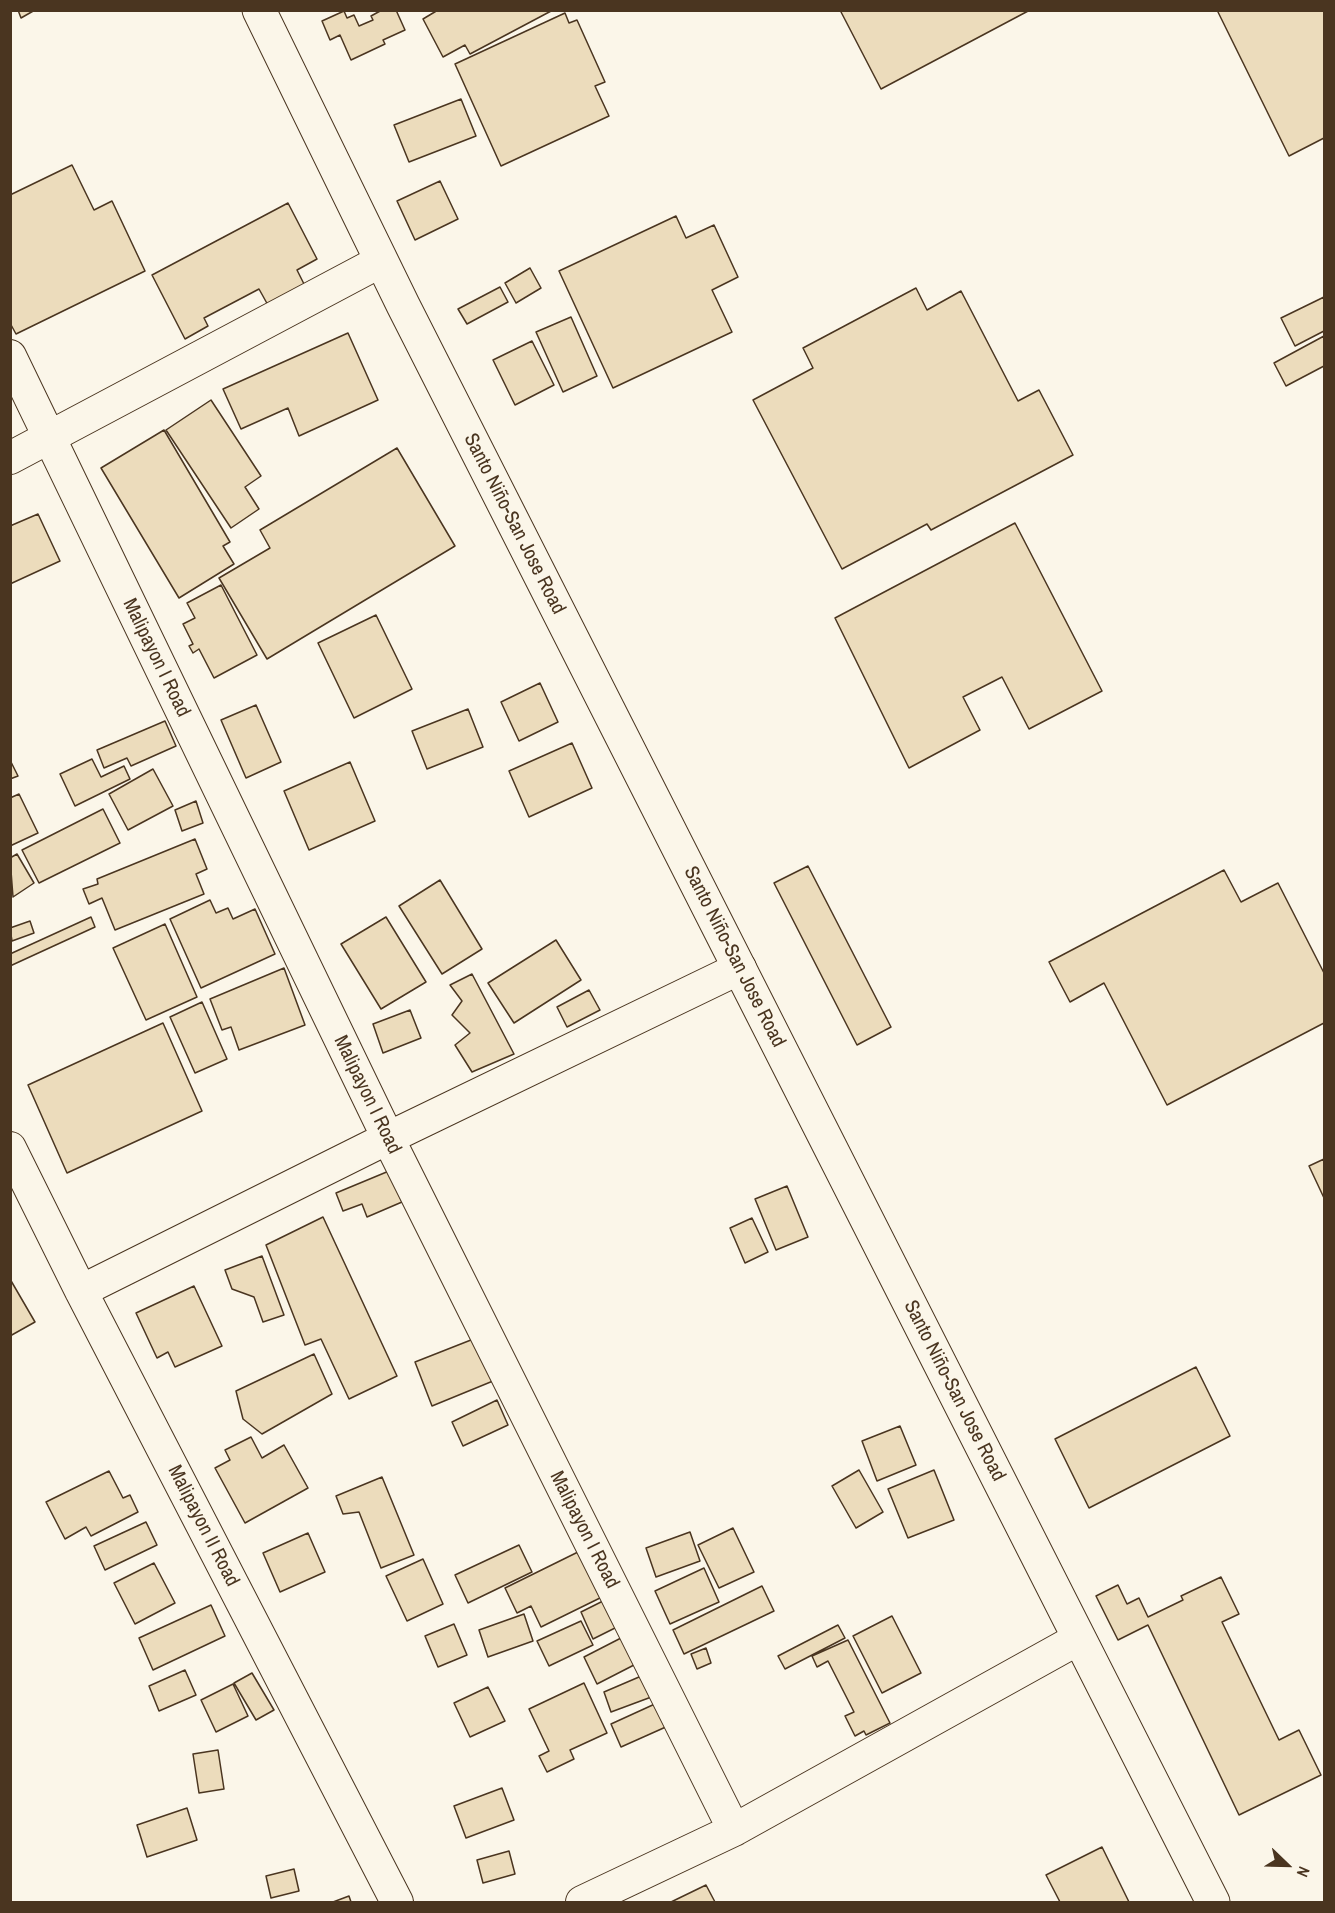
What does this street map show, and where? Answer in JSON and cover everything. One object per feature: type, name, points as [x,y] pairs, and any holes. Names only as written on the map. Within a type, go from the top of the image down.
[{"type":"main road","name":"Santo Niño-San Jose Road","points":[[259,10],[381,261],[1213,1902]]},
{"type":"street","points":[[10,458],[381,261]]},
{"type":"street","name":"Malipayon I Road","points":[[10,356],[388,1138],[734,1830]]},
{"type":"street","points":[[81,1291],[388,1138],[740,968]]},
{"type":"street","name":"Malipayon II Road","points":[[10,1148],[81,1291],[397,1902]]},
{"type":"street","points":[[582,1902],[734,1830],[1078,1639]]},
{"type":"building","points":[[18,10],[35,10],[21,18]]},
{"type":"building","points":[[382,10],[396,10],[405,30],[383,40],[385,44],[351,60],[340,35],[330,40],[322,21],[344,11],[347,18],[354,15],[359,26],[373,20],[371,16]]},
{"type":"building","points":[[438,10],[553,10],[470,54],[465,45],[443,57],[423,19]]},
{"type":"building","points":[[840,10],[1030,10],[881,89]]},
{"type":"building","points":[[1217,10],[1324,10],[1324,138],[1289,156]]},
{"type":"building","points":[[565,13],[569,23],[577,20],[605,82],[595,86],[609,116],[501,166],[455,64]]},
{"type":"building","points":[[461,99],[476,136],[409,162],[394,125]]},
{"type":"building","points":[[72,165],[94,210],[112,201],[145,271],[16,334],[10,323],[10,195]]},
{"type":"building","points":[[440,181],[458,219],[415,240],[397,201]]},
{"type":"building","points":[[288,203],[317,259],[297,270],[306,288],[269,307],[259,289],[204,318],[208,326],[185,339],[152,275]]},
{"type":"building","points":[[676,216],[686,238],[714,225],[738,277],[712,290],[732,332],[613,388],[559,271]]},
{"type":"building","points":[[530,268],[541,288],[516,303],[505,283]]},
{"type":"building","points":[[500,287],[508,302],[467,324],[458,309]]},
{"type":"building","points":[[916,288],[927,310],[961,291],[1018,401],[1039,390],[1073,455],[931,530],[927,524],[842,569],[753,400],[813,368],[803,348]]},
{"type":"building","points":[[1324,297],[1324,331],[1295,346],[1281,318]]},
{"type":"building","points":[[571,317],[597,376],[563,392],[536,332]]},
{"type":"building","points":[[348,333],[378,400],[299,436],[288,408],[241,429],[223,389]]},
{"type":"building","points":[[1324,336],[1324,366],[1286,386],[1274,363]]},
{"type":"building","points":[[532,341],[554,385],[515,405],[493,360]]},
{"type":"building","points":[[211,400],[261,476],[245,487],[259,509],[231,528],[166,430]]},
{"type":"building","points":[[164,430],[230,542],[223,546],[234,564],[179,598],[101,468]]},
{"type":"building","points":[[397,448],[455,546],[267,659],[219,578],[270,548],[260,530]]},
{"type":"building","points":[[38,514],[60,561],[10,584],[10,526]]},
{"type":"building","points":[[1015,523],[1102,691],[1029,729],[1002,677],[963,697],[980,730],[909,768],[835,618]]},
{"type":"building","points":[[221,585],[257,655],[214,678],[199,649],[193,653],[189,646],[193,644],[183,624],[195,618],[187,603]]},
{"type":"building","points":[[376,615],[412,689],[354,718],[318,643]]},
{"type":"building","points":[[540,683],[558,722],[519,741],[501,702]]},
{"type":"building","points":[[256,705],[281,762],[246,778],[221,720]]},
{"type":"building","points":[[468,709],[483,747],[427,769],[412,731]]},
{"type":"building","points":[[165,721],[176,746],[131,766],[127,758],[104,768],[97,750]]},
{"type":"building","points":[[572,743],[592,788],[529,817],[509,771]]},
{"type":"building","points":[[92,759],[101,777],[124,766],[130,779],[75,806],[60,774]]},
{"type":"building","points":[[10,760],[18,776],[10,779]]},
{"type":"building","points":[[350,762],[375,821],[309,850],[284,791]]},
{"type":"building","points":[[153,769],[173,806],[128,830],[109,794]]},
{"type":"building","points":[[19,794],[38,833],[10,846],[10,798]]},
{"type":"building","points":[[196,801],[203,823],[182,831],[175,810]]},
{"type":"building","points":[[103,809],[120,843],[39,883],[22,850]]},
{"type":"building","points":[[195,839],[207,869],[196,874],[204,894],[115,930],[102,898],[89,904],[83,889],[98,884],[97,879]]},
{"type":"building","points":[[17,854],[34,883],[13,897],[10,858]]},
{"type":"building","points":[[808,866],[891,1027],[857,1045],[774,883]]},
{"type":"building","points":[[1224,870],[1241,902],[1278,883],[1324,973],[1324,1023],[1167,1105],[1104,983],[1070,1002],[1049,962]]},
{"type":"building","points":[[440,880],[482,949],[442,974],[399,906]]},
{"type":"building","points":[[210,900],[216,913],[228,908],[233,919],[255,909],[275,954],[201,988],[170,919]]},
{"type":"building","points":[[91,917],[95,927],[10,966],[10,954]]},
{"type":"building","points":[[386,917],[426,982],[381,1009],[341,944]]},
{"type":"building","points":[[30,921],[34,933],[12,941],[10,928]]},
{"type":"building","points":[[165,924],[197,997],[146,1020],[113,948]]},
{"type":"building","points":[[556,940],[581,980],[514,1023],[488,983]]},
{"type":"building","points":[[284,968],[305,1025],[239,1050],[231,1027],[222,1030],[210,999]]},
{"type":"building","points":[[472,974],[514,1054],[472,1072],[455,1045],[470,1033],[452,1015],[462,1001],[450,985]]},
{"type":"building","points":[[589,990],[600,1010],[567,1027],[557,1007]]},
{"type":"building","points":[[202,1002],[227,1059],[195,1073],[170,1017]]},
{"type":"building","points":[[410,1010],[421,1038],[383,1053],[373,1024]]},
{"type":"building","points":[[163,1023],[202,1111],[67,1173],[28,1085]]},
{"type":"building","points":[[1324,1159],[1324,1198],[1309,1166]]},
{"type":"building","points":[[389,1171],[402,1202],[367,1217],[362,1204],[343,1211],[336,1193]]},
{"type":"building","points":[[787,1186],[808,1237],[776,1250],[755,1199]]},
{"type":"building","points":[[323,1217],[397,1376],[349,1399],[321,1339],[305,1345],[266,1245]]},
{"type":"building","points":[[752,1218],[768,1252],[745,1263],[730,1228]]},
{"type":"building","points":[[262,1256],[284,1315],[263,1322],[254,1297],[232,1289],[225,1270]]},
{"type":"building","points":[[10,1279],[35,1322],[10,1336]]},
{"type":"building","points":[[194,1286],[222,1346],[175,1367],[168,1352],[157,1358],[136,1313]]},
{"type":"building","points":[[476,1338],[493,1381],[432,1406],[415,1362]]},
{"type":"building","points":[[314,1354],[332,1394],[262,1434],[243,1419],[236,1391]]},
{"type":"building","points":[[1196,1367],[1230,1436],[1089,1508],[1055,1439]]},
{"type":"building","points":[[497,1400],[508,1425],[463,1446],[452,1422]]},
{"type":"building","points":[[900,1426],[916,1465],[877,1481],[862,1441]]},
{"type":"building","points":[[251,1437],[262,1458],[284,1445],[308,1488],[245,1523],[215,1468],[230,1460],[225,1450]]},
{"type":"building","points":[[859,1470],[883,1512],[856,1528],[832,1486]]},
{"type":"building","points":[[934,1470],[954,1520],[908,1538],[888,1489]]},
{"type":"building","points":[[109,1471],[123,1498],[130,1495],[138,1512],[91,1536],[86,1527],[65,1539],[46,1502]]},
{"type":"building","points":[[382,1477],[414,1555],[381,1568],[359,1512],[343,1514],[336,1496]]},
{"type":"building","points":[[146,1522],[157,1545],[105,1570],[94,1546]]},
{"type":"building","points":[[733,1528],[754,1572],[719,1588],[698,1545]]},
{"type":"building","points":[[690,1532],[700,1561],[656,1577],[646,1548]]},
{"type":"building","points":[[308,1533],[325,1572],[280,1592],[263,1553]]},
{"type":"building","points":[[519,1545],[532,1572],[468,1603],[455,1575]]},
{"type":"building","points":[[580,1551],[602,1597],[541,1627],[531,1606],[517,1613],[505,1588]]},
{"type":"building","points":[[423,1559],[443,1604],[407,1621],[386,1576]]},
{"type":"building","points":[[154,1563],[175,1603],[135,1624],[114,1583]]},
{"type":"building","points":[[704,1568],[719,1602],[670,1624],[655,1591]]},
{"type":"building","points":[[1221,1577],[1239,1614],[1222,1622],[1279,1740],[1299,1730],[1321,1775],[1239,1815],[1148,1625],[1118,1640],[1096,1596],[1118,1585],[1127,1604],[1139,1598],[1148,1617],[1183,1600],[1181,1596]]},
{"type":"building","points":[[762,1586],[774,1611],[684,1654],[673,1630]]},
{"type":"building","points":[[605,1600],[617,1627],[593,1639],[581,1612]]},
{"type":"building","points":[[211,1605],[225,1636],[153,1670],[139,1638]]},
{"type":"building","points":[[524,1614],[533,1641],[488,1657],[479,1630]]},
{"type":"building","points":[[892,1616],[921,1673],[882,1693],[853,1636]]},
{"type":"building","points":[[581,1621],[593,1645],[549,1666],[537,1641]]},
{"type":"building","points":[[454,1624],[467,1655],[438,1667],[425,1636]]},
{"type":"building","points":[[838,1625],[845,1638],[785,1669],[778,1656]]},
{"type":"building","points":[[621,1638],[634,1665],[597,1684],[584,1657]]},
{"type":"building","points":[[848,1640],[890,1723],[866,1735],[864,1731],[855,1736],[845,1716],[854,1712],[828,1661],[817,1667],[812,1656]]},
{"type":"building","points":[[706,1648],[711,1663],[697,1669],[691,1654]]},
{"type":"building","points":[[185,1670],[196,1695],[159,1711],[149,1686]]},
{"type":"building","points":[[252,1673],[274,1710],[256,1720],[234,1683]]},
{"type":"building","points":[[646,1674],[654,1696],[611,1712],[604,1692]]},
{"type":"building","points":[[584,1683],[607,1733],[570,1750],[574,1759],[547,1772],[539,1756],[549,1751],[529,1709]]},
{"type":"building","points":[[233,1684],[248,1716],[216,1732],[201,1700]]},
{"type":"building","points":[[488,1687],[505,1721],[470,1737],[454,1703]]},
{"type":"building","points":[[657,1703],[668,1726],[621,1747],[611,1724]]},
{"type":"building","points":[[218,1750],[224,1789],[199,1793],[193,1754]]},
{"type":"building","points":[[502,1788],[514,1820],[466,1838],[454,1806]]},
{"type":"building","points":[[187,1808],[197,1840],[147,1857],[137,1825]]},
{"type":"building","points":[[1102,1847],[1129,1902],[1060,1902],[1046,1875]]},
{"type":"building","points":[[509,1851],[515,1874],[483,1883],[477,1860]]},
{"type":"building","points":[[294,1869],[299,1891],[271,1898],[266,1876]]},
{"type":"building","points":[[706,1885],[715,1902],[671,1902]]},
{"type":"building","points":[[349,1896],[351,1902],[333,1902]]}]
